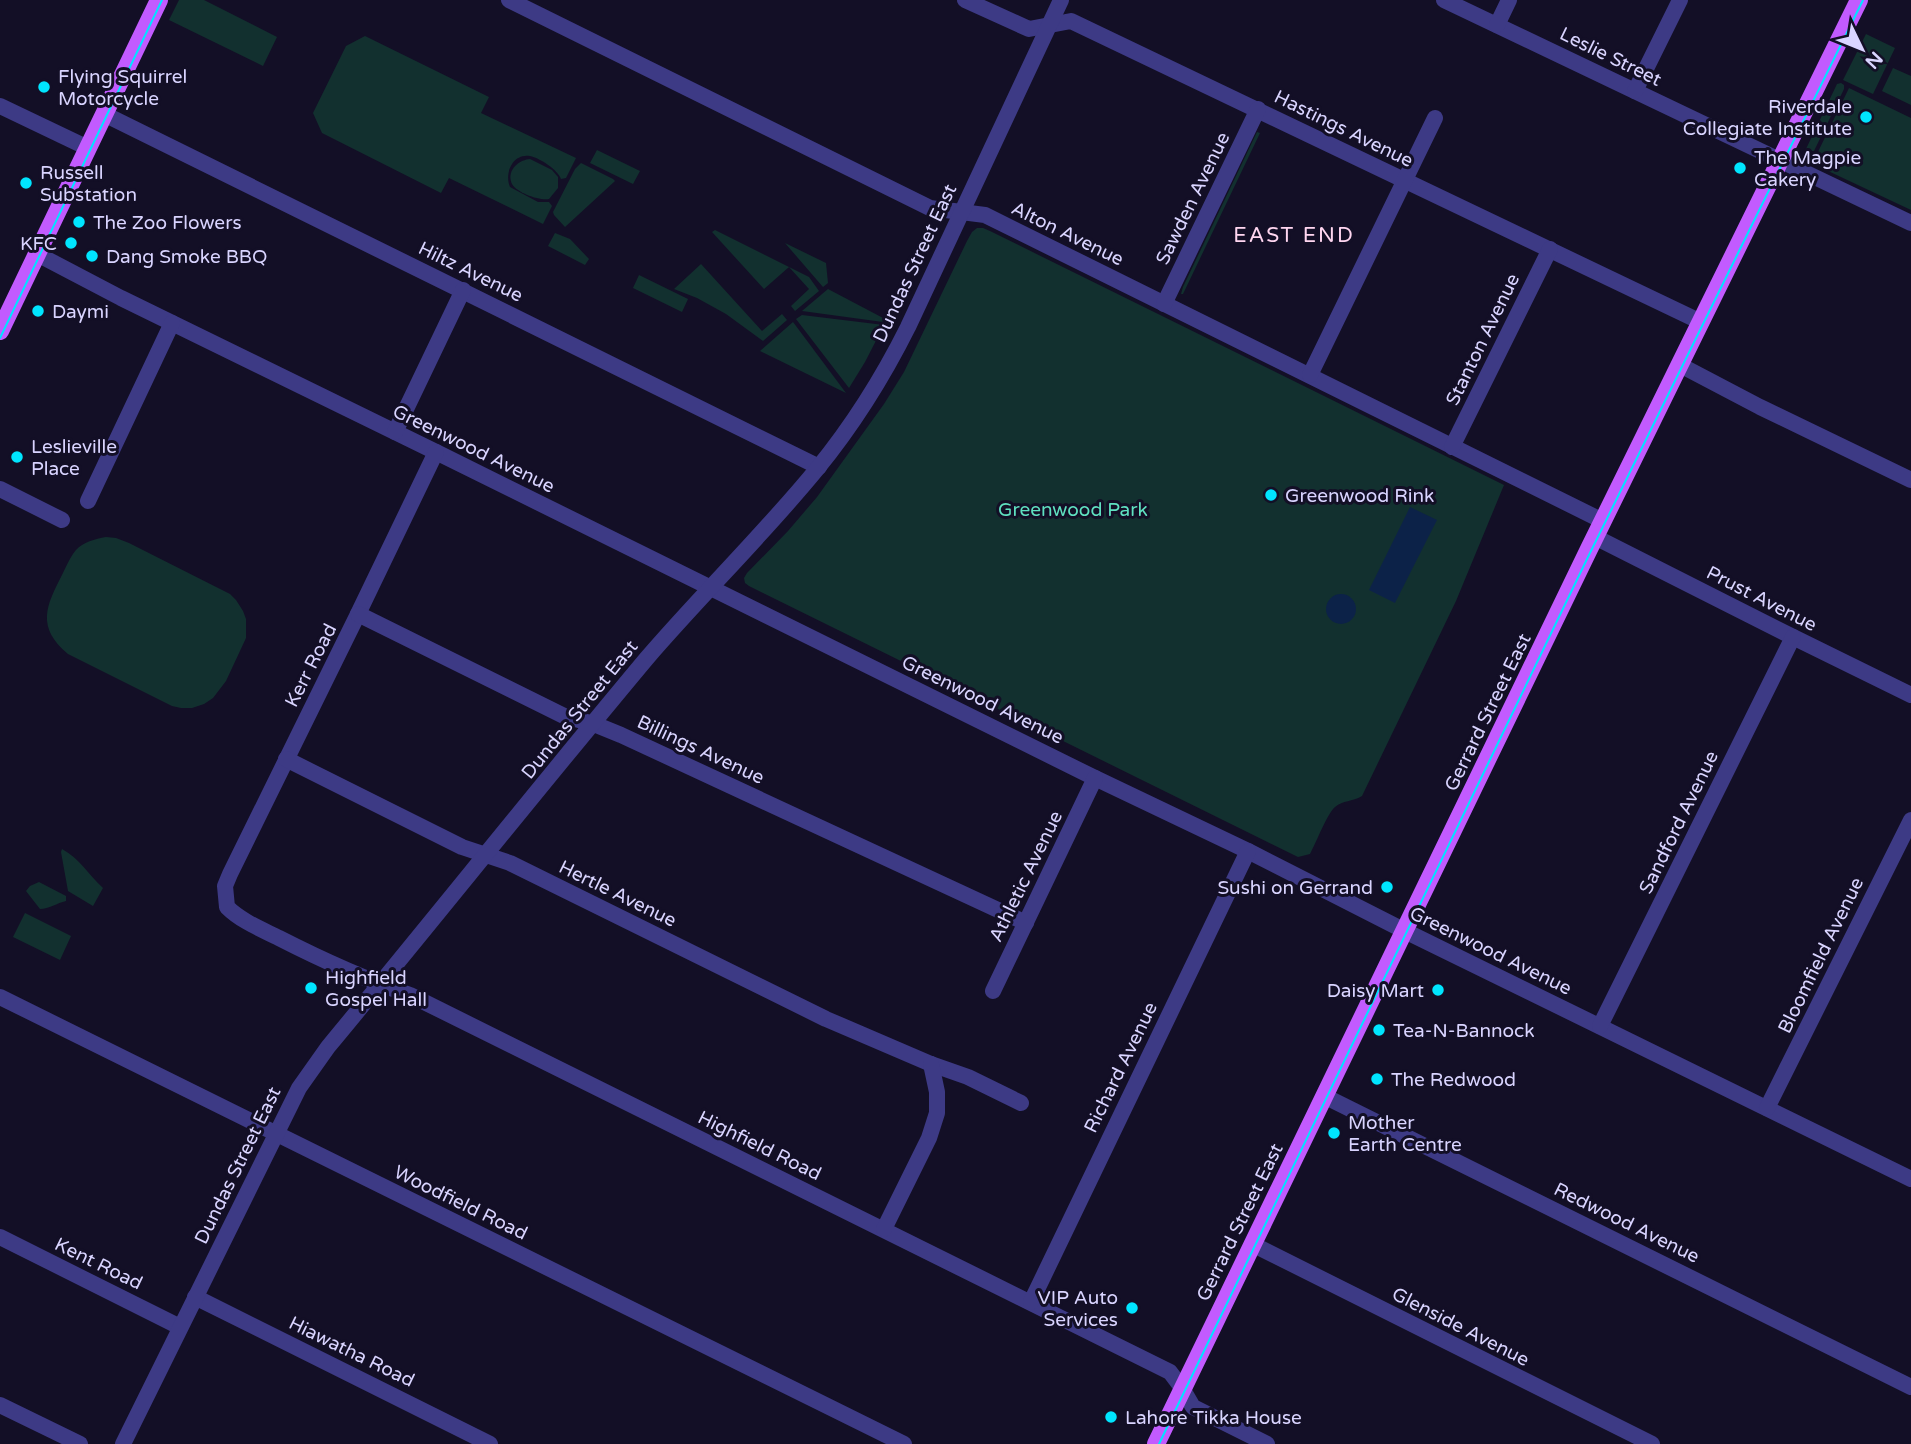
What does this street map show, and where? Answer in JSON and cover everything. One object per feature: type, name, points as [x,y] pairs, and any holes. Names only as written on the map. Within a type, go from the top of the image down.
[{"type":"main road","points":[[0,331],[159,0]]},
{"type":"main road","name":"Gerrard Street East","points":[[1156,1444],[1599,529],[1859,0]]},
{"type":"street","name":"Alton Avenue","points":[[509,0],[930,208],[985,215],[1452,447],[1599,529]]},
{"type":"street","name":"Hastings Avenue","points":[[965,0],[1029,29],[1071,21],[1701,322]]},
{"type":"street","name":"Dundas Street East","points":[[123,1444],[299,1088],[328,1047],[648,657],[770,524],[818,467],[862,408],[887,369],[1061,0]]},
{"type":"street","name":"Leslie Street","points":[[1444,0],[1911,223]]},
{"type":"street","points":[[1497,25],[1509,0]]},
{"type":"street","points":[[1635,91],[1680,0]]},
{"type":"street","points":[[0,106],[88,148]]},
{"type":"street","name":"Sawden Avenue","points":[[1164,304],[1258,109]]},
{"type":"street","name":"Hiltz Avenue","points":[[104,114],[818,467]]},
{"type":"street","points":[[1310,375],[1435,118]]},
{"type":"street","name":"Stanton Avenue","points":[[1452,447],[1550,249]]},
{"type":"street","name":"Greenwood Avenue","points":[[37,254],[172,323],[1911,1179]]},
{"type":"street","points":[[395,432],[463,290]]},
{"type":"street","points":[[88,501],[172,323]]},
{"type":"street","points":[[1680,365],[1911,480]]},
{"type":"street","name":"Kerr Road","points":[[225,898],[225,886],[230,874],[436,452]]},
{"type":"street","points":[[0,489],[62,520]]},
{"type":"street","name":"Prust Avenue","points":[[1599,529],[1793,638],[1911,695]]},
{"type":"street","name":"Billings Avenue","points":[[358,614],[564,716],[594,724],[1026,923]]},
{"type":"street","name":"Sandford Avenue","points":[[1600,1026],[1793,638]]},
{"type":"street","name":"Hertle Avenue","points":[[286,760],[462,847],[510,863],[826,1019],[968,1077],[1021,1103]]},
{"type":"street","name":"Athletic Avenue","points":[[993,991],[1095,778]]},
{"type":"street","name":"Bloomfield Avenue","points":[[1767,1108],[1911,820]]},
{"type":"street","name":"Richard Avenue","points":[[1031,1302],[1248,851]]},
{"type":"street","name":"Highfield Road","points":[[225,898],[227,907],[236,916],[308,953],[380,985],[410,995],[1170,1372],[1193,1407],[1267,1444]]},
{"type":"street","name":"Woodfield Road","points":[[0,997],[904,1444]]},
{"type":"street","points":[[884,1229],[929,1138],[937,1114],[937,1092],[931,1064]]},
{"type":"street","name":"Redwood Avenue","points":[[1324,1096],[1911,1387]]},
{"type":"street","name":"Kent Road","points":[[0,1237],[180,1327]]},
{"type":"street","name":"Glenside Avenue","points":[[1252,1244],[1652,1444]]},
{"type":"street","name":"Hiawatha Road","points":[[195,1297],[490,1444]]},
{"type":"street","points":[[0,1405],[80,1444]]},
{"type":"green space","points":[[179,0],[204,0],[277,37],[263,66],[169,20]]},
{"type":"green space","points":[[1866,34],[1895,48],[1873,94],[1843,80]]},
{"type":"green space","points":[[365,36],[489,97],[481,113],[576,158],[566,178],[561,179],[548,165],[530,156],[519,158],[511,165],[508,176],[510,187],[538,202],[549,202],[552,206],[543,224],[449,178],[441,193],[322,133],[313,113],[346,46]]},
{"type":"green space","points":[[1893,68],[1911,76],[1911,105],[1882,91]]},
{"type":"green space","points":[[1841,83],[1844,89],[1814,151],[1806,151],[1837,84]]},
{"type":"green space","points":[[1849,88],[1911,118],[1911,210],[1809,162],[1816,156]]},
{"type":"green space","points":[[1257,132],[1260,133],[1181,294],[1183,287]]},
{"type":"green space","points":[[597,150],[640,171],[633,184],[590,163]]},
{"type":"green space","points":[[530,159],[552,170],[558,177],[558,188],[549,199],[529,196],[512,184],[514,167]]},
{"type":"green space","points":[[581,163],[615,181],[565,227],[553,212],[575,169]]},
{"type":"green space","name":"Greenwood Park","points":[[977,228],[990,231],[1504,485],[1456,601],[1362,796],[1335,807],[1310,854],[1298,857],[745,583],[747,573],[817,497],[884,404],[904,372],[967,241]]},
{"type":"green space","points":[[715,230],[789,267],[764,289],[712,232]]},
{"type":"green space","points":[[555,233],[570,239],[589,259],[585,265],[548,246]]},
{"type":"green space","points":[[785,243],[826,263],[828,283],[823,287]]},
{"type":"green space","points":[[701,264],[762,331],[782,314],[787,320],[763,341],[726,314],[674,289]]},
{"type":"green space","points":[[789,267],[809,277],[819,291],[795,311],[791,306],[809,289]]},
{"type":"green space","points":[[639,275],[688,299],[682,312],[633,288]]},
{"type":"green space","points":[[828,289],[885,319],[883,322],[802,311]]},
{"type":"green space","points":[[802,315],[884,325],[849,388],[796,319]]},
{"type":"green space","points":[[793,322],[846,393],[760,351]]},
{"type":"green space","points":[[106,537],[129,543],[230,594],[243,611],[246,638],[226,681],[213,698],[204,704],[192,708],[172,706],[68,654],[51,635],[48,606],[70,559],[82,545]]},
{"type":"green space","points":[[62,849],[79,862],[103,888],[93,906],[68,891]]},
{"type":"green space","points":[[39,882],[66,896],[66,901],[40,909],[26,891]]},
{"type":"green space","points":[[25,913],[71,936],[60,960],[13,937]]},
{"type":"water","points":[[1410,507],[1437,520],[1395,603],[1369,590]]},
{"type":"water","points":[[1341,594],[1352,598],[1356,609],[1352,620],[1341,624],[1330,620],[1326,609],[1330,598]]},
{"type":"tram line","points":[[0,338],[162,0]]},
{"type":"tram line","points":[[1159,1444],[1588,557],[1863,0]]},
{"type":"place","name":"Flying Squirrel Motorcycle","points":[[44,87]]},
{"type":"place","name":"Riverdale Collegiate Institute","points":[[1866,117]]},
{"type":"place","name":"The Magpie Cakery","points":[[1740,168]]},
{"type":"place","name":"Russell Substation","points":[[26,183]]},
{"type":"place","name":"The Zoo Flowers","points":[[79,222]]},
{"type":"place","name":"KFC","points":[[71,243]]},
{"type":"place","name":"Dang Smoke BBQ","points":[[92,256]]},
{"type":"place","name":"Daymi","points":[[38,311]]},
{"type":"place","name":"Leslieville Place","points":[[17,457]]},
{"type":"place","name":"Greenwood Rink","points":[[1271,495]]},
{"type":"place","name":"Sushi on Gerrand","points":[[1387,887]]},
{"type":"place","name":"Highfield Gospel Hall","points":[[311,988]]},
{"type":"place","name":"Daisy Mart","points":[[1438,990]]},
{"type":"place","name":"Tea-N-Bannock","points":[[1379,1030]]},
{"type":"place","name":"The Redwood","points":[[1377,1079]]},
{"type":"place","name":"Mother Earth Centre","points":[[1334,1133]]},
{"type":"place","name":"VIP Auto Services","points":[[1132,1308]]},
{"type":"place","name":"Lahore Tikka House","points":[[1111,1417]]},
{"type":"district","name":"EAST END","points":[[1294,235]]}]
